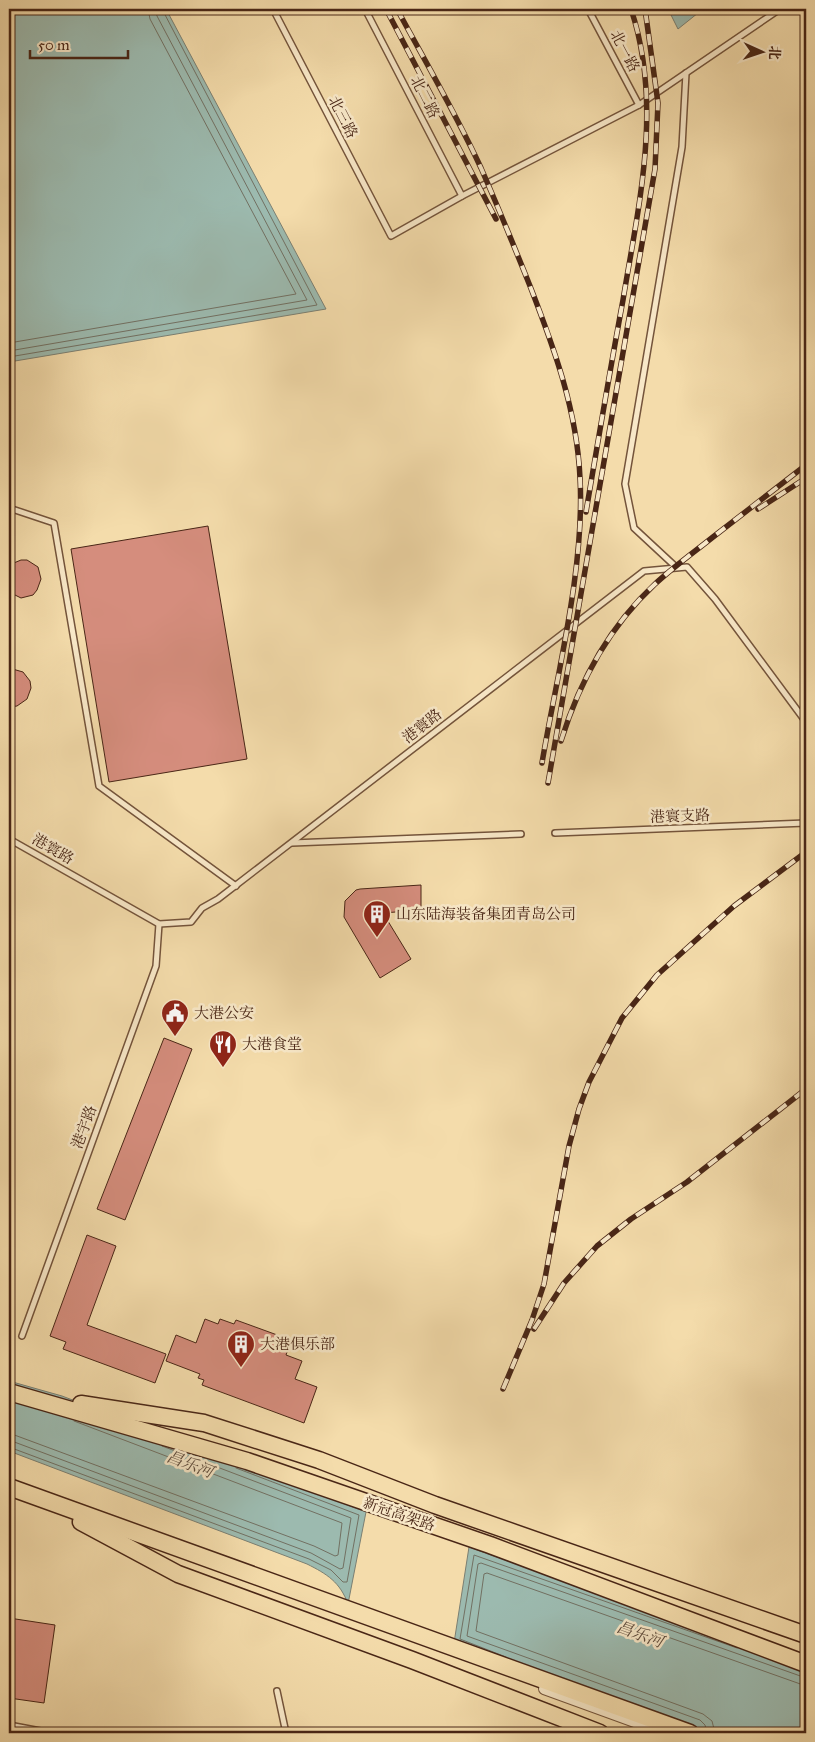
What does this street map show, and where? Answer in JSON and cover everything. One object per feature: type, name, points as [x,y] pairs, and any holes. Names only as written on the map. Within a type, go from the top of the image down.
[{"type":"highway","points":[[11,1393],[204,1423],[319,1460],[436,1505],[806,1635]]},
{"type":"highway","name":"新冠高架路","points":[[11,1393],[247,1461],[490,1545],[783,1654]]},
{"type":"highway","points":[[9,1487],[690,1733]]},
{"type":"highway","points":[[26,1493],[178,1574],[412,1660],[600,1733]]},
{"type":"highway","points":[[783,1654],[806,1659]]},
{"type":"highway","points":[[783,1654],[806,1664]]},
{"type":"street","points":[[459,1657],[665,1733]]},
{"type":"lane","name":"北三路","points":[[273,9],[391,236],[462,196]]},
{"type":"lane","name":"北二路","points":[[365,9],[462,196]]},
{"type":"lane","name":"北一路","points":[[588,9],[639,106]]},
{"type":"lane","points":[[462,196],[639,106],[780,9]]},
{"type":"lane","points":[[686,73],[682,147],[625,484],[634,528],[676,567],[687,567],[715,599],[806,722]]},
{"type":"lane","points":[[9,508],[54,523],[99,786],[236,886]]},
{"type":"lane","name":"港寰路","points":[[9,839],[159,924],[192,922],[202,908],[236,886],[644,571],[676,567]]},
{"type":"lane","name":"港寰支路","points":[[555,833],[806,823]]},
{"type":"lane","points":[[291,843],[521,834]]},
{"type":"lane","name":"港宇路","points":[[22,1336],[156,966],[159,924]]},
{"type":"lane","points":[[277,1691],[286,1733]]},
{"type":"lane","points":[[9,1726],[51,1733]]},
{"type":"water","points":[[9,9],[166,9],[326,309],[9,362]]},
{"type":"water","points":[[668,9],[703,9],[678,29]]},
{"type":"water","name":"昌乐河","points":[[9,1381],[62,1396],[366,1512],[348,1604],[337,1584],[321,1571],[307,1564],[9,1451]]},
{"type":"water","name":"昌乐河","points":[[469,1547],[806,1667],[806,1733],[702,1733],[454,1643]]},
{"type":"building","points":[[208,526],[247,759],[109,782],[71,549]]},
{"type":"building","points":[[21,560],[27,560],[38,567],[41,579],[33,595],[21,598],[9,592],[9,565]]},
{"type":"building","points":[[9,668],[23,672],[30,681],[31,688],[27,699],[17,706],[9,707]]},
{"type":"building","name":"山东陆海装备集团青岛公司","points":[[421,885],[421,910],[383,913],[411,959],[380,978],[344,917],[345,901],[356,890],[360,889]]},
{"type":"building","points":[[164,1038],[192,1049],[125,1220],[97,1209]]},
{"type":"building","points":[[87,1235],[116,1246],[87,1325],[166,1354],[155,1383],[63,1349],[66,1342],[50,1336]]},
{"type":"building","name":"大港俱乐部","points":[[205,1319],[218,1324],[220,1319],[234,1324],[236,1320],[280,1336],[279,1340],[290,1344],[286,1355],[302,1361],[295,1379],[317,1387],[304,1423],[202,1385],[204,1380],[198,1378],[200,1374],[166,1361],[176,1335],[196,1343]]},
{"type":"building","points":[[9,1618],[55,1625],[44,1703],[9,1698]]},
{"type":"railway","points":[[386,9],[496,219]]},
{"type":"railway","points":[[397,9],[461,128],[494,197],[556,356],[574,428],[580,478],[578,548],[568,620],[542,763]]},
{"type":"railway","points":[[586,512],[641,191],[645,154],[647,118],[646,81],[631,9]]},
{"type":"railway","points":[[548,783],[655,169],[658,103],[645,9]]},
{"type":"railway","points":[[561,741],[586,677],[597,657],[638,601],[675,567],[806,465]]},
{"type":"railway","points":[[758,509],[806,478]]},
{"type":"railway","points":[[503,1389],[532,1320],[544,1284],[569,1146],[579,1109],[589,1082],[622,1018],[657,975],[734,906],[806,852]]},
{"type":"railway","points":[[534,1329],[564,1283],[597,1246],[631,1219],[687,1182],[806,1089]]},
{"type":"place","name":"山东陆海装备集团青岛公司","points":[[377,938]]},
{"type":"place","name":"大港公安","points":[[175,1037]]},
{"type":"place","name":"大港食堂","points":[[223,1068]]},
{"type":"place","name":"大港俱乐部","points":[[241,1368]]}]
